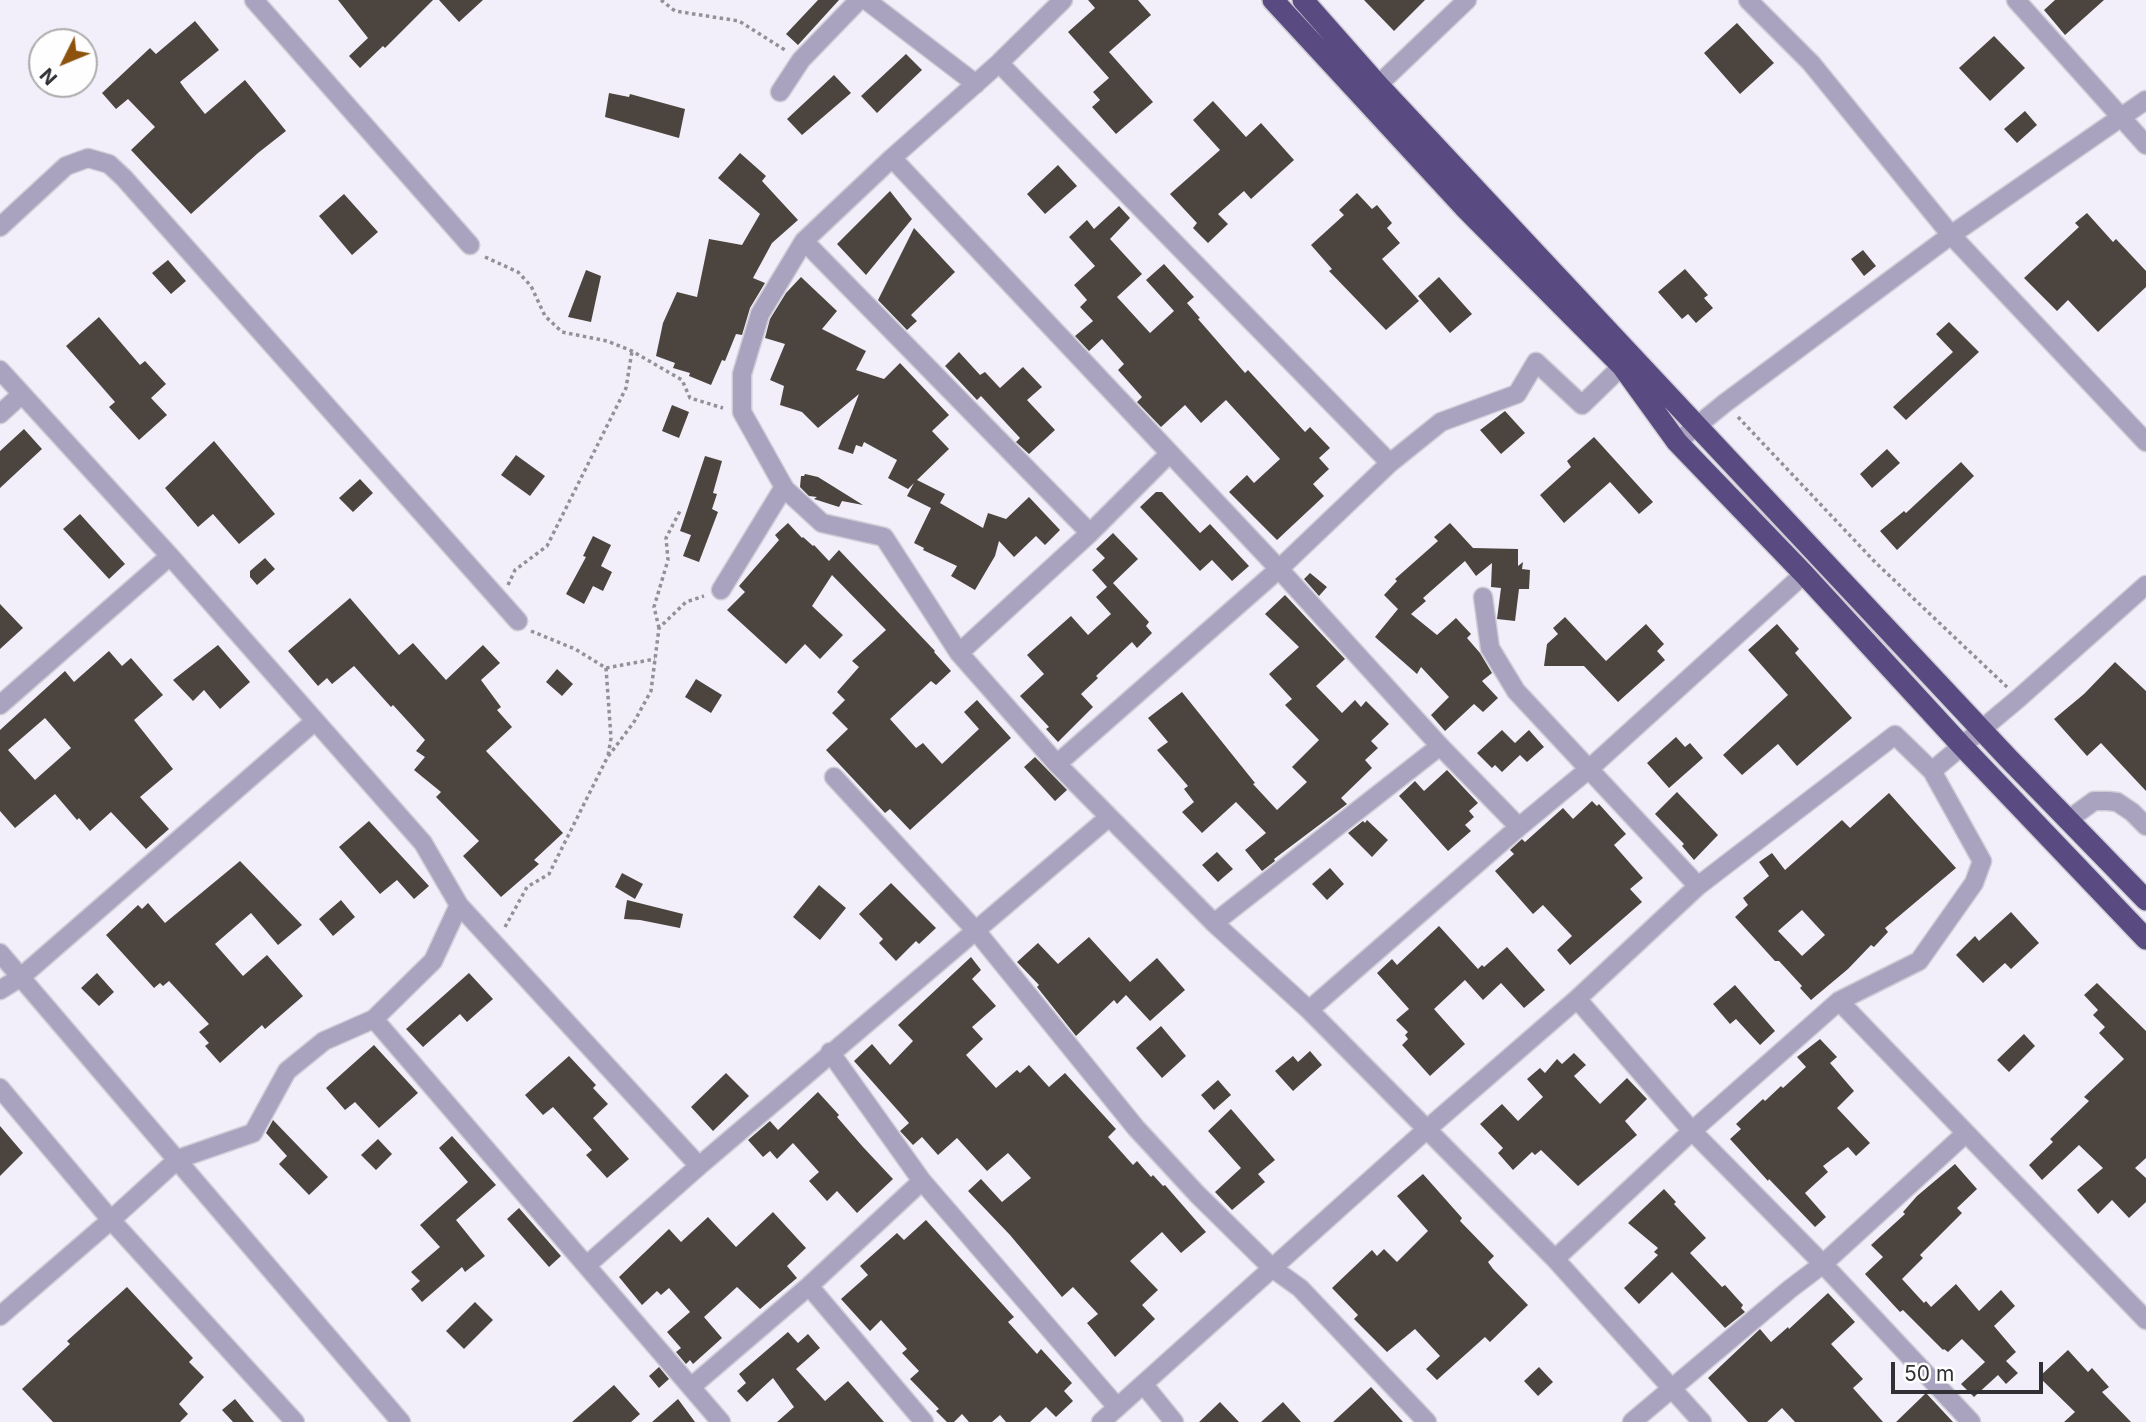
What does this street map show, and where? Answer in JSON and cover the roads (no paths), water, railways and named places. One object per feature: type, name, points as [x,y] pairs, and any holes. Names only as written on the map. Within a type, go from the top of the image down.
[{"type":"highway","points":[[1273,0],[1464,207],[1622,366],[1677,442],[2146,939]]},
{"type":"highway","points":[[1303,0],[1378,85],[1697,426],[2146,900]]},
{"type":"street","points":[[254,0],[470,245]]},
{"type":"street","points":[[780,92],[801,60],[859,0]]},
{"type":"street","points":[[866,0],[976,84]]},
{"type":"street","points":[[1063,0],[999,63],[891,158],[804,241],[760,314],[742,374],[742,412],[783,487],[822,523],[884,537],[959,653],[1057,764],[1214,923],[1309,1010],[1555,1259],[1702,1422]]},
{"type":"street","points":[[1378,85],[1467,0]]},
{"type":"street","points":[[1748,0],[1811,63],[1951,235],[2146,442]]},
{"type":"street","points":[[2016,0],[2146,145]]},
{"type":"street","points":[[999,63],[1390,463]]},
{"type":"street","points":[[1677,442],[1725,403],[1951,235],[2146,100]]},
{"type":"street","points":[[0,227],[66,166],[88,158],[109,164],[517,621]]},
{"type":"street","points":[[891,158],[1279,569],[1440,746],[1519,827]]},
{"type":"street","points":[[804,241],[1090,533]]},
{"type":"street","points":[[1057,764],[1279,569],[1390,463],[1441,422],[1517,394],[1536,362],[1582,405],[1622,366]]},
{"type":"street","points":[[0,370],[170,556],[423,843],[459,905],[699,1166]]},
{"type":"street","points":[[0,414],[22,394]]},
{"type":"street","points":[[959,653],[1090,533],[1170,453]]},
{"type":"street","points":[[721,590],[783,487]]},
{"type":"street","points":[[0,705],[170,556]]},
{"type":"street","points":[[1309,1010],[1589,769],[1804,574]]},
{"type":"street","points":[[1932,771],[2146,585]]},
{"type":"street","points":[[1483,597],[1490,648],[1516,691],[1698,886]]},
{"type":"street","points":[[0,990],[20,977],[315,721]]},
{"type":"street","points":[[1101,1422],[1426,1130],[1577,999],[1698,886],[1895,735],[1932,771],[1982,861],[1974,883],[1919,961],[1839,1002],[1692,1131],[1555,1259]]},
{"type":"street","points":[[1214,923],[1440,746]]},
{"type":"street","points":[[834,777],[977,932],[1136,1128],[1197,1194],[1272,1268],[1300,1287],[1427,1422]]},
{"type":"street","points":[[2068,820],[2094,801],[2108,801],[2117,802],[2146,826]]},
{"type":"street","points":[[587,1265],[830,1052],[977,932],[1108,818]]},
{"type":"street","points":[[0,1316],[177,1159],[253,1133],[287,1071],[324,1041],[374,1019],[433,961],[459,905]]},
{"type":"street","points":[[0,953],[401,1422]]},
{"type":"street","points":[[1577,999],[1692,1131],[1823,1264],[1971,1422]]},
{"type":"street","points":[[1839,1002],[2146,1320]]},
{"type":"street","points":[[374,1019],[722,1422]]},
{"type":"street","points":[[830,1052],[922,1181],[1117,1407]]},
{"type":"street","points":[[0,1088],[111,1220],[295,1422]]},
{"type":"street","points":[[1632,1422],[1823,1264],[1965,1133]]},
{"type":"street","points":[[691,1387],[809,1286],[922,1181]]},
{"type":"street","points":[[809,1286],[924,1422]]},
{"type":"street","points":[[1144,1385],[1174,1422]]}]
